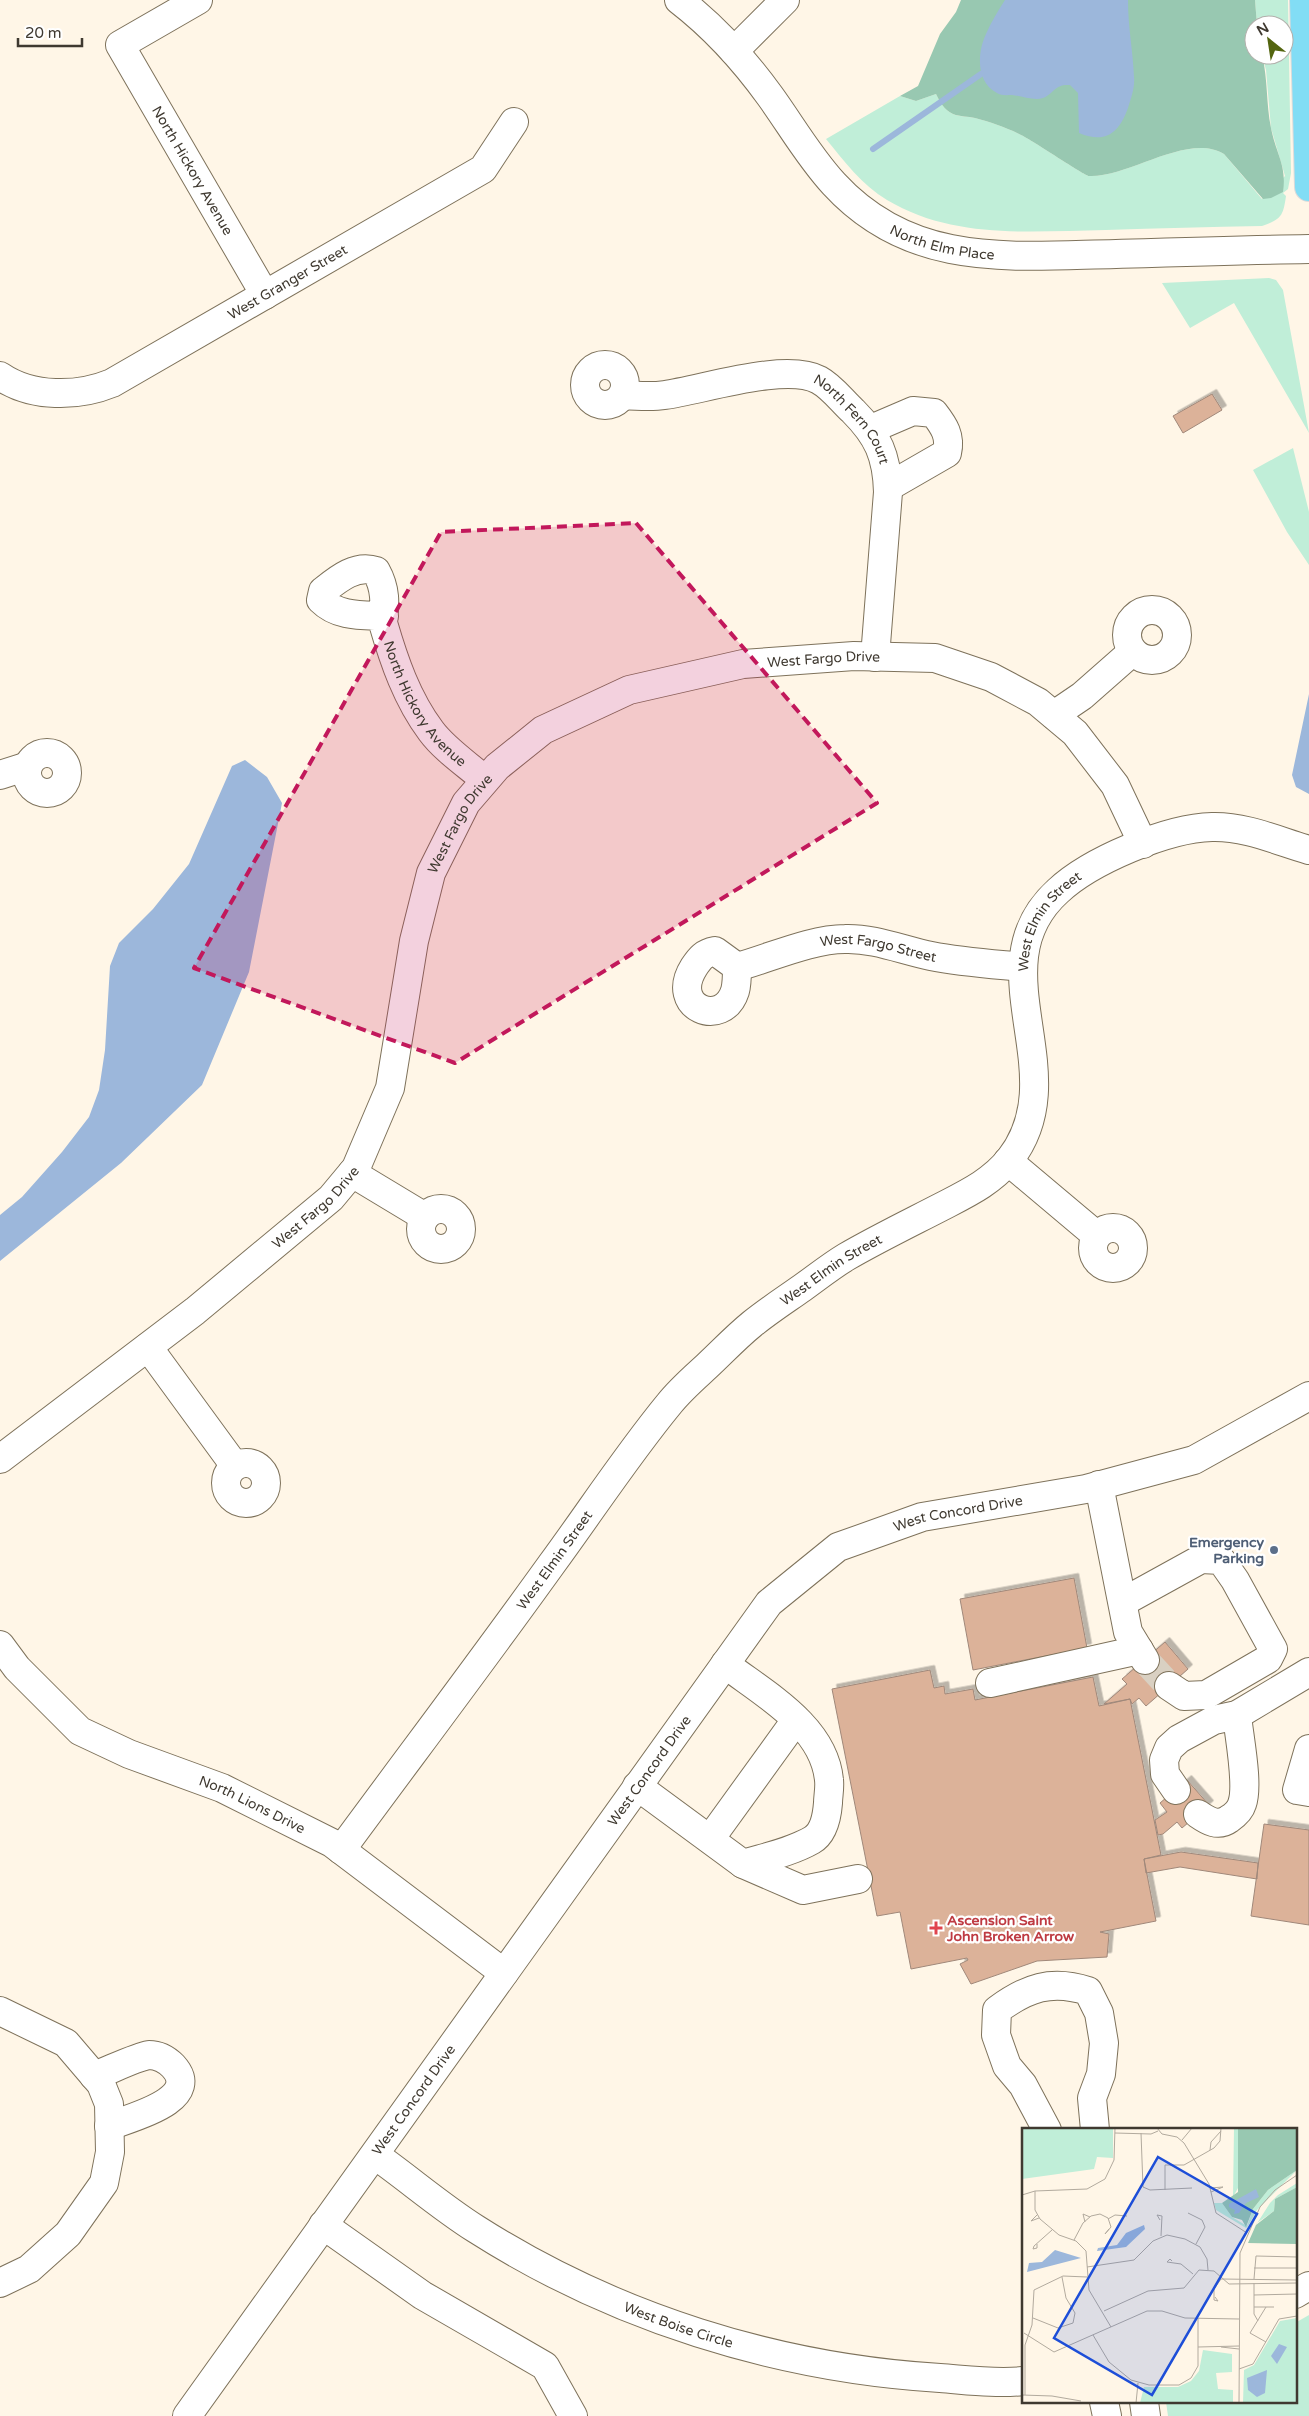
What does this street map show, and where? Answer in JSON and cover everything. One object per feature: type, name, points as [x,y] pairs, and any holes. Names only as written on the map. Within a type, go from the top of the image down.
[{"type":"main road","points":[[1304,0],[1309,187]]},
{"type":"street","name":"North Hickory Avenue","points":[[198,0],[120,45],[266,295]]},
{"type":"street","points":[[734,51],[786,0]]},
{"type":"street","name":"North Elm Place","points":[[695,4],[770,95],[815,162],[835,185],[880,223],[923,243],[951,250],[1010,256],[1309,249]]},
{"type":"street","name":"West Granger Street","points":[[0,376],[32,390],[70,394],[106,386],[482,169],[514,122]]},
{"type":"street","name":"North Fern Court","points":[[623,395],[664,395],[688,389],[777,375],[804,374],[819,380],[871,429],[882,451],[888,487],[875,657]]},
{"type":"street","points":[[871,429],[913,410],[934,413],[945,427],[950,442],[947,453],[888,487]]},
{"type":"street","name":"North Hickory Avenue","points":[[384,616],[383,623],[395,664],[414,704],[432,733],[486,780]]},
{"type":"street","points":[[1054,715],[1082,696],[1132,652]]},
{"type":"street","name":"West Fargo Drive","points":[[0,1459],[195,1311],[331,1198],[352,1172],[390,1088],[414,941],[431,873],[466,803],[497,767],[543,730],[629,690],[743,664],[854,656],[935,658],[982,674],[1038,702],[1075,733],[1115,785],[1143,844]]},
{"type":"street","points":[[0,774],[28,766]]},
{"type":"street","name":"West Elmin Street","points":[[341,1850],[671,1401],[752,1324],[836,1264],[975,1189],[996,1175],[1021,1144],[1030,1122],[1036,1089],[1034,1057],[1023,995],[1022,967],[1028,936],[1038,914],[1056,892],[1082,872],[1143,844],[1182,832],[1212,827],[1251,832],[1309,850]]},
{"type":"street","name":"West Fargo Street","points":[[737,968],[818,942],[843,938],[869,940],[914,952],[966,962],[1022,967]]},
{"type":"street","points":[[1008,1161],[1096,1235]]},
{"type":"street","points":[[352,1172],[425,1216]]},
{"type":"street","points":[[148,1347],[235,1466]]},
{"type":"street","name":"West Concord Drive","points":[[187,2416],[769,1603],[838,1547],[922,1517],[1099,1486],[1194,1460],[1309,1396]]},
{"type":"street","points":[[990,1683],[1142,1655],[1128,1632],[1124,1602],[1099,1486]]},
{"type":"street","points":[[1124,1602],[1201,1559],[1221,1560],[1235,1580],[1273,1649],[1268,1659],[1206,1695],[1184,1696],[1169,1686]]},
{"type":"street","name":"North Lions Drive","points":[[0,1645],[17,1668],[80,1731],[129,1754],[222,1788],[332,1843],[504,1973]]},
{"type":"street","points":[[725,1664],[796,1720],[808,1732],[823,1756],[829,1780],[827,1820],[814,1839],[784,1852],[743,1864]]},
{"type":"street","points":[[1176,1790],[1166,1774],[1164,1760],[1169,1748],[1179,1739],[1214,1720],[1237,1715],[1309,1672]]},
{"type":"street","points":[[1198,1814],[1216,1824],[1226,1821],[1237,1814],[1242,1804],[1245,1790],[1237,1715]]},
{"type":"street","points":[[710,1840],[796,1720]]},
{"type":"street","points":[[1309,1749],[1297,1790],[1309,1792]]},
{"type":"street","points":[[637,1786],[743,1864],[803,1890],[858,1879]]},
{"type":"street","points":[[1046,2128],[1022,2085],[1007,2066],[996,2035],[998,2010],[1017,1995],[1034,1988],[1070,1985],[1088,1991],[1100,2013],[1104,2043],[1101,2074],[1092,2098],[1095,2128]]},
{"type":"street","points":[[0,2011],[66,2042],[98,2080],[108,2104],[110,2152],[104,2183],[68,2234],[29,2269],[0,2283]]},
{"type":"street","points":[[98,2080],[148,2055],[167,2061],[176,2070],[180,2081],[178,2091],[169,2101],[109,2126]]},
{"type":"street","name":"West Boise Circle","points":[[375,2155],[475,2229],[554,2273],[607,2299],[684,2330],[778,2354],[835,2366],[901,2376],[1022,2381]]},
{"type":"street","points":[[323,2225],[422,2295],[545,2366],[573,2416]]},
{"type":"street","points":[[1296,2293],[1309,2286]]},
{"type":"highlighted area","points":[[636,523],[877,803],[455,1063],[194,968],[441,532]]},
{"type":"green space","points":[[961,0],[1255,0],[1256,15],[1244,15],[1244,65],[1264,65],[1271,128],[1284,174],[1283,192],[1271,198],[1263,199],[1224,154],[1209,149],[1193,148],[1105,175],[1089,176],[1016,132],[987,121],[950,112],[943,106],[936,94],[916,101],[900,96],[918,86],[940,34],[956,12]]},
{"type":"green space","points":[[1255,0],[1288,0],[1288,15],[1256,15]]},
{"type":"green space","points":[[1265,65],[1289,65],[1291,173],[1288,189],[1283,193],[1286,196],[1282,213],[1277,219],[1262,226],[1022,231],[966,227],[939,222],[913,213],[878,194],[861,180],[826,139],[900,96],[916,101],[936,94],[943,106],[953,114],[987,121],[1016,132],[1089,176],[1105,175],[1193,148],[1209,149],[1224,154],[1262,199],[1285,176],[1271,128]]},
{"type":"green space","points":[[1269,278],[1276,280],[1283,290],[1309,433],[1234,303],[1190,328],[1162,283]]},
{"type":"green space","points":[[1293,448],[1309,512],[1309,565],[1287,532],[1253,470]]},
{"type":"green space","points":[[1309,2315],[1309,2416],[1168,2416],[1166,2404],[1296,2404],[1296,2322]]},
{"type":"water","points":[[1005,0],[1128,0],[1134,85],[1128,108],[1116,130],[1104,137],[1088,136],[1079,133],[1078,93],[1070,85],[1058,87],[1047,96],[1036,99],[1000,95],[990,88],[982,75],[980,66],[981,50],[988,30]]},
{"type":"water","points":[[1309,694],[1309,794],[1296,787],[1292,775]]},
{"type":"water","points":[[245,760],[267,777],[282,803],[249,972],[202,1085],[121,1163],[0,1261],[0,1215],[22,1197],[62,1152],[89,1117],[99,1090],[105,1050],[110,966],[119,943],[153,909],[189,864],[232,766]]},
{"type":"building","points":[[1212,394],[1222,410],[1183,433],[1173,416]]},
{"type":"building","points":[[1074,1578],[1087,1648],[973,1670],[960,1599]]},
{"type":"building","points":[[1165,1642],[1188,1669],[1146,1706],[1139,1698],[1132,1704],[1130,1699],[1104,1704],[1127,1684],[1122,1679]]},
{"type":"building","points":[[930,1670],[934,1688],[944,1686],[945,1694],[973,1689],[975,1700],[1093,1677],[1099,1706],[1130,1699],[1161,1855],[1144,1859],[1156,1921],[1100,1932],[1109,1934],[1107,1957],[1037,1961],[971,1984],[960,1964],[968,1960],[967,1958],[911,1969],[900,1912],[877,1916],[832,1689]]},
{"type":"building","points":[[1187,1780],[1209,1805],[1182,1828],[1177,1822],[1163,1834],[1158,1835],[1155,1820],[1167,1812],[1160,1803]]},
{"type":"building","points":[[1264,1824],[1309,1830],[1309,1925],[1251,1916]]},
{"type":"building","points":[[1181,1852],[1258,1863],[1257,1879],[1180,1867],[1146,1873],[1144,1859]]},
{"type":"waterway","points":[[873,149],[981,74]]},
{"type":"tunnel","points":[[1145,1660],[1169,1686]]},
{"type":"place","name":"Emergency Parking","points":[[1274,1550]]},
{"type":"place","name":"Ascension Saint John Broken Arrow","points":[[936,1928]]}]
